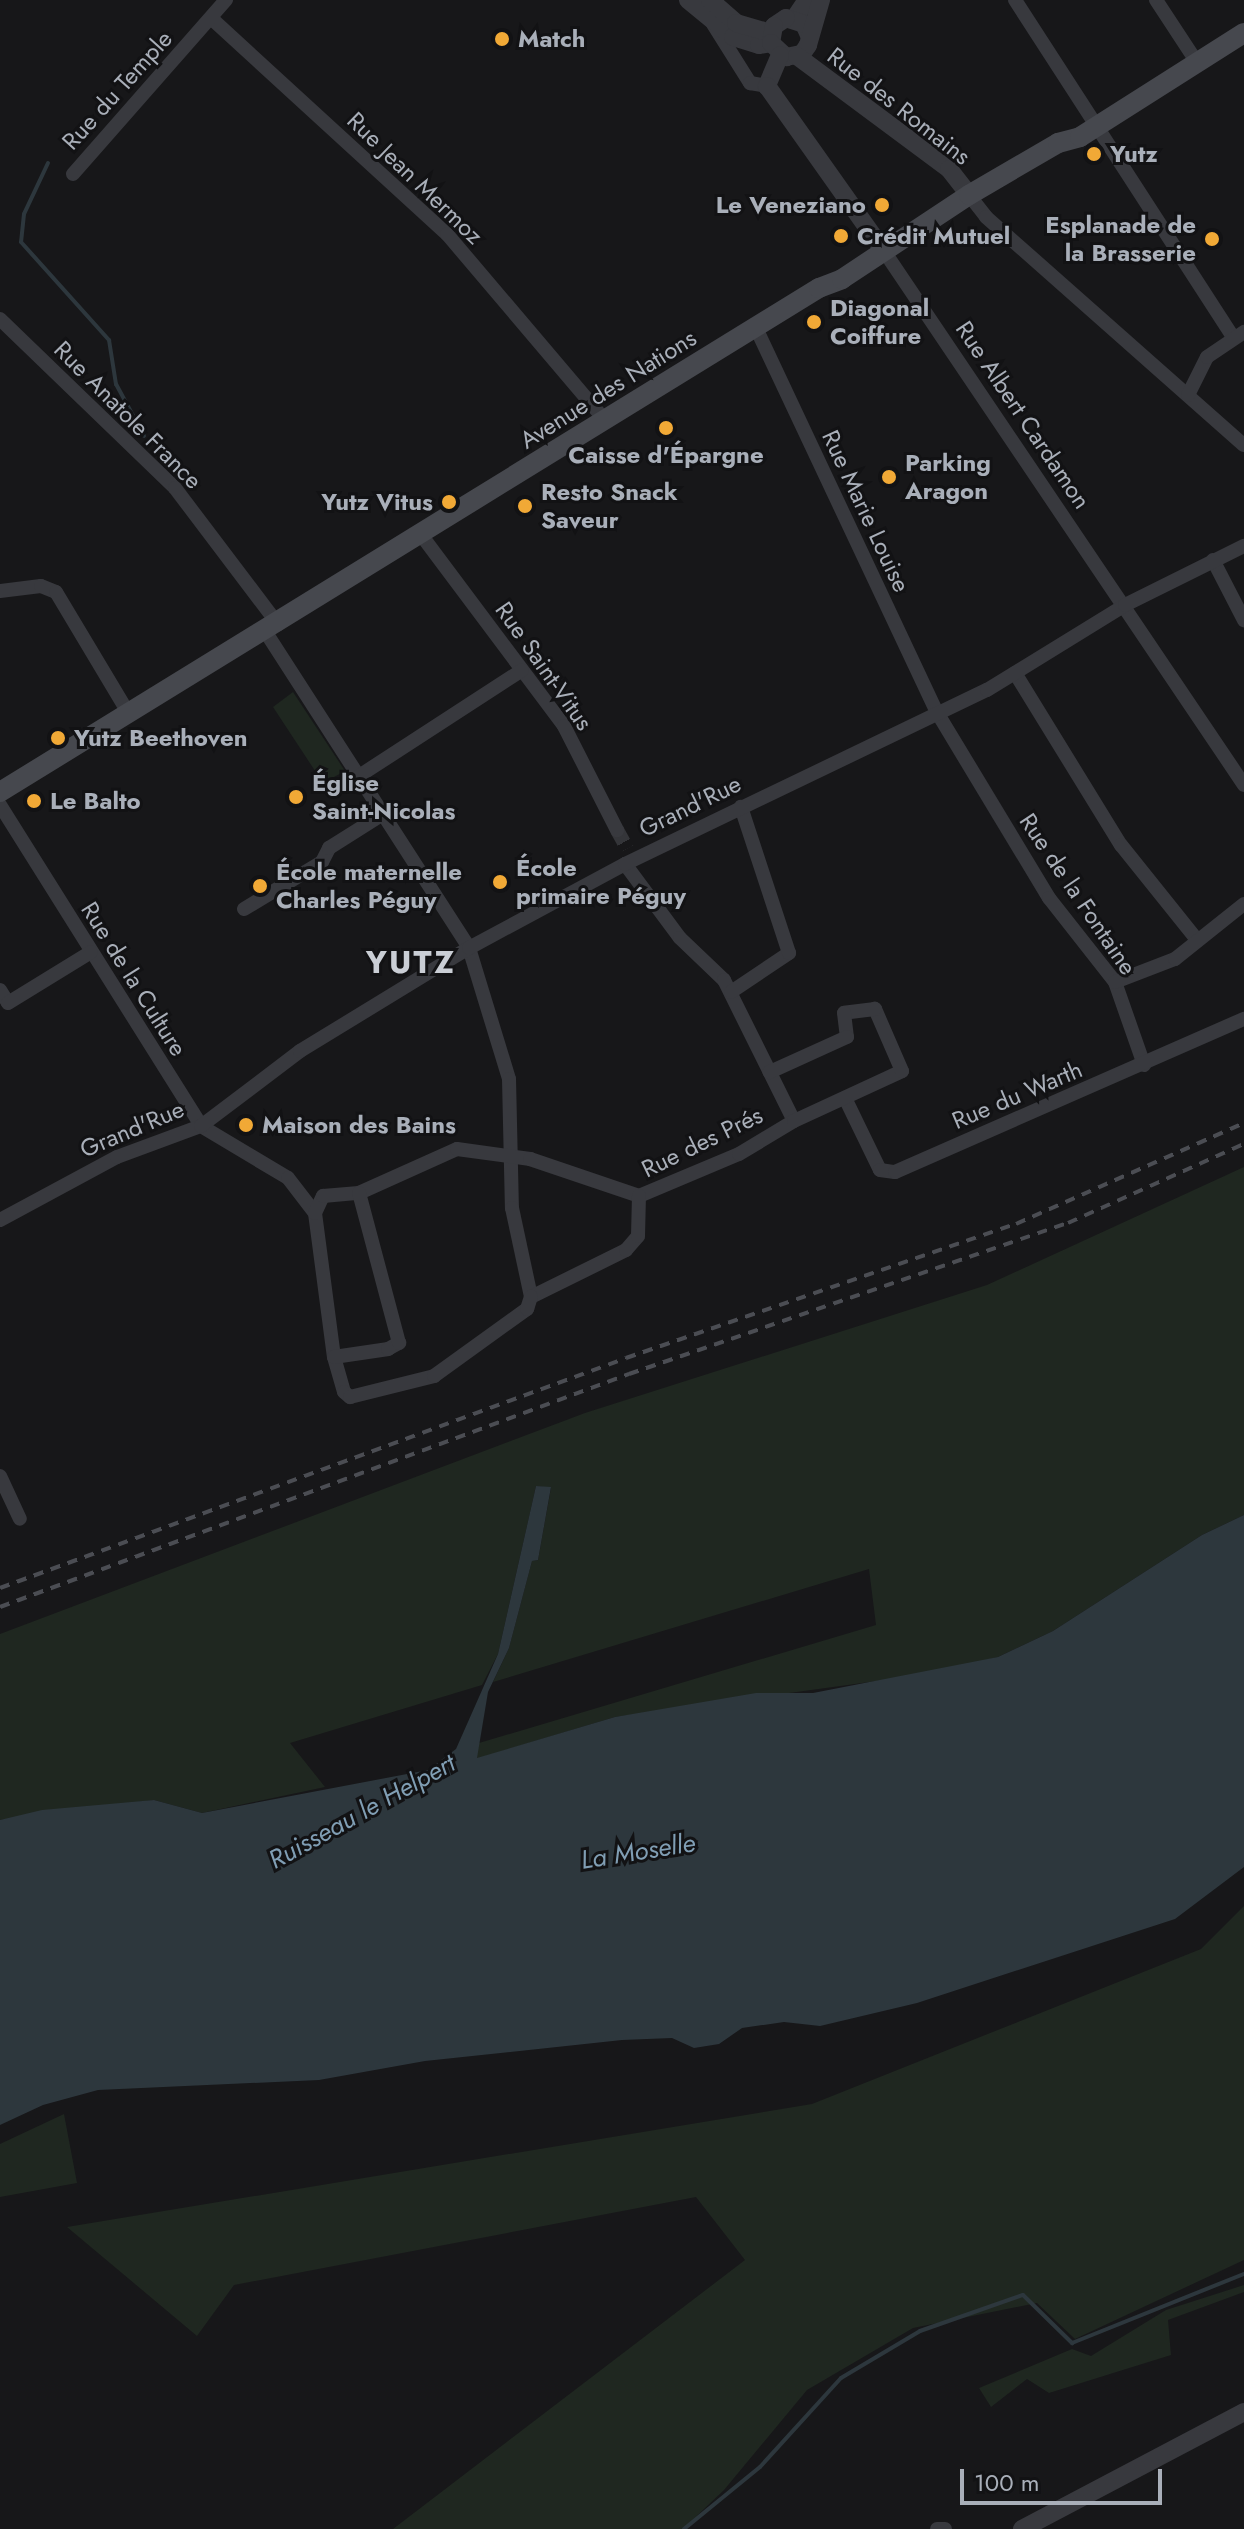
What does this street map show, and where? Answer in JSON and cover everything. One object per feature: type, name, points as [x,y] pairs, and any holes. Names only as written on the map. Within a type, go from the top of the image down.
[{"type":"main road","name":"Avenue des Nations","points":[[0,792],[422,536],[605,420],[884,251],[969,195],[1100,124],[1244,33]]},
{"type":"street","name":"Rue du Temple","points":[[73,174],[226,0]]},
{"type":"street","points":[[688,0],[713,24],[750,83],[767,86],[884,251]]},
{"type":"street","points":[[710,0],[736,23],[780,47]]},
{"type":"street","points":[[780,47],[779,21],[794,19],[807,0]]},
{"type":"street","name":"Rue des Romains","points":[[780,47],[806,50],[821,0]]},
{"type":"street","points":[[1015,0],[1238,334],[1207,357],[1188,395]]},
{"type":"street","points":[[1156,0],[1198,64]]},
{"type":"street","name":"Rue Jean Mermoz","points":[[211,18],[447,234],[605,420]]},
{"type":"street","points":[[794,19],[809,35]]},
{"type":"street","points":[[713,24],[746,41],[780,47]]},
{"type":"street","name":"Rue des Romains","points":[[767,86],[780,47]]},
{"type":"street","name":"Rue des Romains","points":[[780,47],[949,169],[969,195]]},
{"type":"street","points":[[969,195],[986,217],[1244,445]]},
{"type":"street","name":"Rue Albert Cardamon","points":[[884,251],[1244,785]]},
{"type":"street","name":"Rue Anatole France","points":[[0,319],[175,488],[272,628],[359,776],[469,948],[509,1079],[512,1208],[529,1303]]},
{"type":"street","name":"Rue Marie Louise","points":[[756,328],[938,714]]},
{"type":"street","name":"Rue Saint-Vitus","points":[[422,536],[564,726],[617,830]]},
{"type":"street","name":"Grand'Rue","points":[[0,1220],[117,1157],[201,1126],[300,1051],[469,948],[629,857],[938,714],[1015,673],[1125,605],[1244,546]]},
{"type":"street","points":[[1213,560],[1244,620]]},
{"type":"street","points":[[0,591],[41,586],[56,592],[129,714]]},
{"type":"street","points":[[359,776],[522,670]]},
{"type":"street","points":[[1015,673],[1121,845],[1197,940]]},
{"type":"street","name":"Rue de la Fontaine","points":[[938,714],[1049,898],[1115,982],[1144,1065]]},
{"type":"street","name":"Rue de la Culture","points":[[0,805],[201,1126],[288,1178],[315,1213]]},
{"type":"street","points":[[731,992],[789,953],[741,807]]},
{"type":"street","points":[[244,909],[322,862],[329,848],[383,814]]},
{"type":"street","points":[[629,857],[680,938],[731,992],[794,1121]]},
{"type":"street","points":[[1115,982],[1175,959],[1244,904]]},
{"type":"street","points":[[0,990],[8,1003],[91,952]]},
{"type":"street","name":"Rue des Prés","points":[[334,1357],[349,1402],[434,1376],[529,1303],[626,1250],[638,1236],[639,1196],[739,1154],[794,1121],[902,1071],[875,1009],[844,1013],[847,1037],[770,1072]]},
{"type":"street","name":"Rue du Warth","points":[[845,1098],[880,1170],[895,1172],[1244,1019]]},
{"type":"street","points":[[359,1193],[367,1240],[399,1343],[388,1349],[334,1357],[315,1213],[323,1196],[359,1193],[457,1149],[510,1155],[639,1196]]},
{"type":"street","points":[[0,1476],[20,1519]]},
{"type":"street","points":[[1022,2529],[1244,2412]]},
{"type":"street","points":[[937,2529],[945,2529]]},
{"type":"shaded area","points":[[293,692],[345,771],[323,783],[273,707]]},
{"type":"shaded area","points":[[1244,1167],[1244,1515],[1202,1535],[1053,1631],[998,1657],[935,1673],[615,1717],[476,1759],[479,1743],[876,1625],[869,1569],[493,1682],[509,1648],[532,1561],[538,1560],[551,1488],[536,1486],[498,1654],[482,1685],[290,1743],[325,1787],[202,1813],[154,1800],[0,1820],[0,1634],[585,1413],[987,1285]]},
{"type":"shaded area","points":[[1244,1906],[1244,2260],[1075,2339],[1037,2303],[913,2328],[807,2390],[724,2490],[683,2529],[393,2529],[745,2260],[696,2197],[234,2285],[197,2336],[67,2227],[812,2104],[1201,1949]]},
{"type":"shaded area","points":[[64,2114],[77,2183],[0,2197],[0,2144]]},
{"type":"shaded area","points":[[1244,2285],[1244,2292],[1168,2320],[1171,2355],[1049,2393],[1027,2379],[991,2407],[979,2388],[1072,2349],[1091,2356],[1166,2310]]},
{"type":"water","name":"La Moselle","points":[[536,1486],[551,1487],[538,1560],[532,1561],[509,1648],[488,1692],[477,1758],[615,1717],[756,1693],[813,1693],[998,1657],[1053,1631],[1202,1535],[1244,1515],[1244,1867],[1175,1919],[917,2003],[820,2026],[784,2022],[742,2028],[719,2044],[694,2048],[672,2038],[622,2040],[425,2061],[319,2080],[98,2090],[43,2105],[0,2125],[0,1820],[42,1810],[154,1800],[202,1813],[428,1770],[456,1749],[498,1654]]},
{"type":"waterway","name":"Ruisseau le Helpert","points":[[48,163],[24,214],[21,242],[109,340],[116,384],[144,436]]},
{"type":"waterway","points":[[684,2529],[760,2467],[841,2378],[920,2331],[1023,2295],[1072,2343],[1244,2274]]},
{"type":"tunnel","points":[[617,830],[627,848]]},
{"type":"railway","points":[[0,1588],[626,1358],[1016,1224],[1244,1123]]},
{"type":"railway","points":[[0,1607],[629,1374],[1068,1223],[1244,1144]]},
{"type":"place","name":"Match","points":[[502,39]]},
{"type":"place","name":"Yutz","points":[[1094,154]]},
{"type":"place","name":"Le Veneziano","points":[[882,205]]},
{"type":"place","name":"Crédit Mutuel","points":[[841,236]]},
{"type":"place","name":"Esplanade de la Brasserie","points":[[1212,239]]},
{"type":"place","name":"Diagonal Coiffure","points":[[814,322]]},
{"type":"place","name":"Caisse d'Épargne","points":[[666,428]]},
{"type":"place","name":"Parking Aragon","points":[[889,477]]},
{"type":"place","name":"Yutz Vitus","points":[[449,502]]},
{"type":"place","name":"Resto Snack Saveur","points":[[525,506]]},
{"type":"place","name":"Yutz Beethoven","points":[[58,738]]},
{"type":"place","name":"Église Saint-Nicolas","points":[[296,797]]},
{"type":"place","name":"Le Balto","points":[[34,801]]},
{"type":"place","name":"École primaire Péguy","points":[[500,882]]},
{"type":"place","name":"École maternelle Charles Péguy","points":[[260,886]]},
{"type":"place","name":"Maison des Bains","points":[[246,1125]]},
{"type":"district","name":"YUTZ","points":[[411,962]]}]
